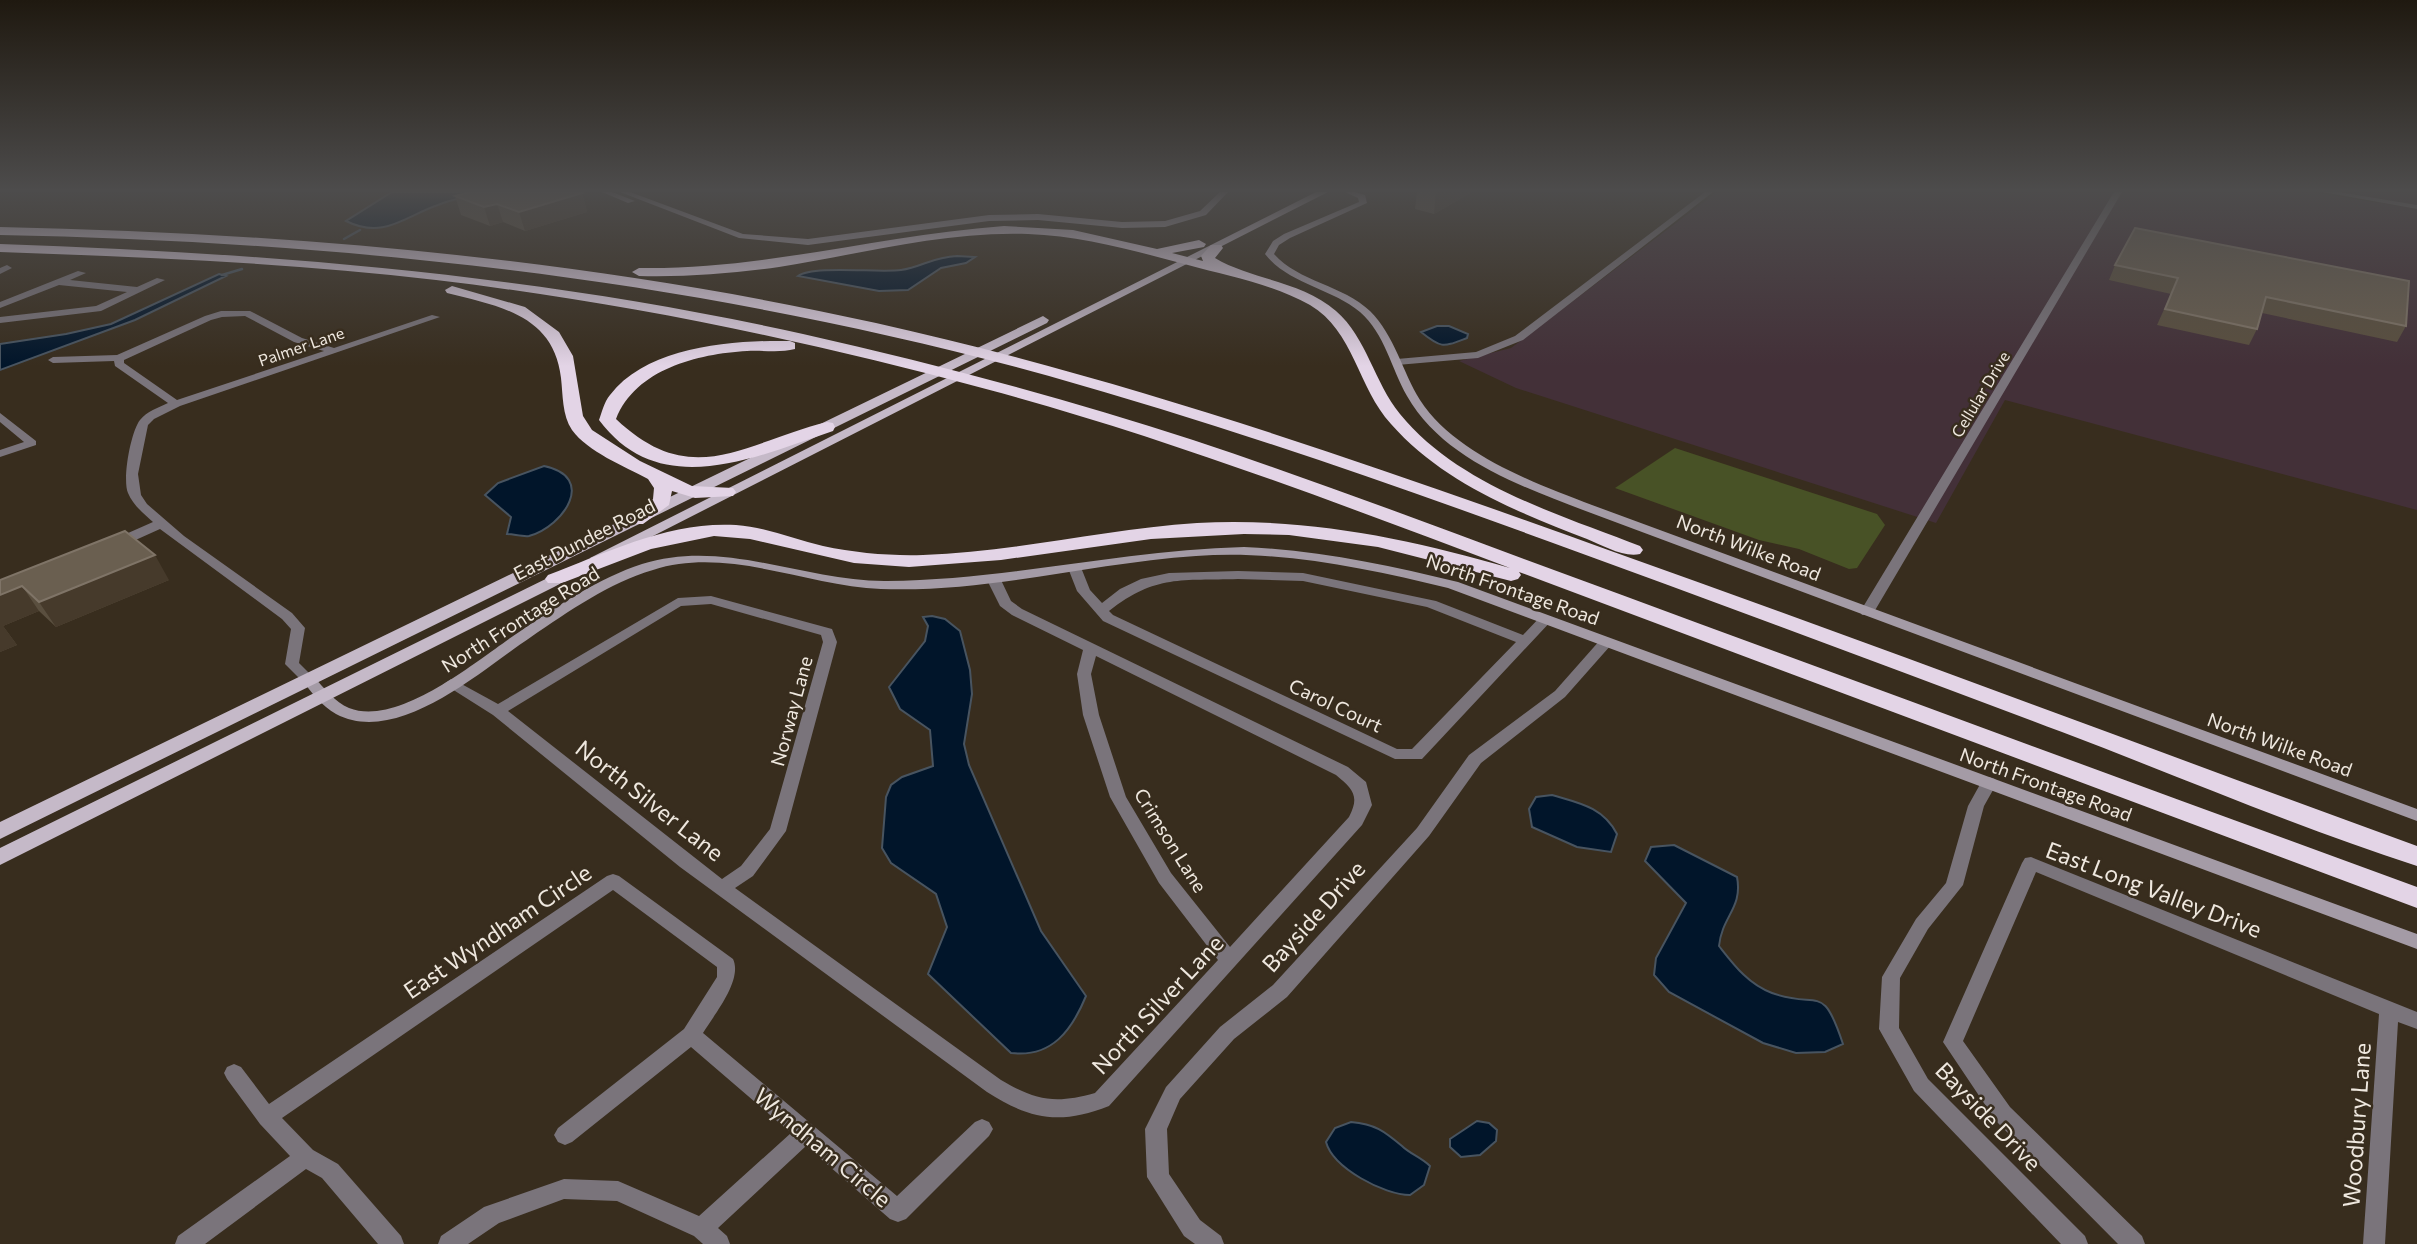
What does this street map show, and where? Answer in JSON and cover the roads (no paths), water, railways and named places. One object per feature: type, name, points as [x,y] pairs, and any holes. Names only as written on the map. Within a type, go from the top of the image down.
[{"type":"highway","points":[[49,250],[215,257],[499,284],[753,328],[905,361],[1072,408],[1233,459],[2417,898]]},
{"type":"highway","points":[[372,250],[626,271],[696,272],[763,267],[860,250]]},
{"type":"highway","points":[[1150,250],[1286,289],[1333,315],[1354,341],[1370,384],[1397,422],[1447,466],[1489,490],[1928,671]]},
{"type":"highway","points":[[1214,250],[1208,256],[1209,260],[1229,271]]},
{"type":"highway","points":[[411,253],[713,295],[871,326],[1059,373],[1178,407],[1377,473],[1928,671],[2417,856]]},
{"type":"highway","points":[[215,257],[441,288],[488,298],[529,315],[556,336],[564,352],[579,428],[600,447],[692,493],[727,492]]},
{"type":"highway","points":[[827,427],[729,460],[688,464],[650,456],[617,434],[607,420],[614,401],[631,383],[674,362],[712,351],[746,346],[786,346],[905,361]]},
{"type":"highway","points":[[636,520],[662,501],[663,488],[652,472]]},
{"type":"highway","points":[[555,579],[660,540],[716,531],[760,535],[835,554],[909,561],[962,559],[1152,533],[1286,528],[1415,547],[1554,589],[1686,638],[1808,674]]},
{"type":"main road","name":"East Dundee Road","points":[[0,857],[315,687],[636,520],[1186,250]]},
{"type":"main road","name":"East Dundee Road","points":[[0,831],[555,579],[1212,250]]},
{"type":"street","name":"North Wilke Road","points":[[1272,250],[1269,254],[1281,267],[1342,295],[1362,309],[1376,324],[1419,407],[1446,434],[1524,482],[2417,815]]},
{"type":"street","points":[[1397,362],[1478,355],[1518,338],[1633,250]]},
{"type":"street","name":"Cellular Drive","points":[[1867,612],[2083,250]]},
{"type":"street","points":[[0,305],[81,272]]},
{"type":"street","points":[[0,320],[97,309],[160,279]]},
{"type":"street","points":[[57,282],[137,290]]},
{"type":"street","points":[[54,360],[119,358],[221,314],[247,313],[298,340],[334,351]]},
{"type":"street","name":"Palmer Lane","points":[[162,523],[135,498],[131,484],[138,428],[149,416],[176,404],[435,317]]},
{"type":"street","points":[[119,358],[119,364],[176,404]]},
{"type":"street","points":[[0,416],[32,443],[0,454]]},
{"type":"street","points":[[106,547],[162,523],[287,616],[298,628],[292,664],[315,687]]},
{"type":"street","name":"North Frontage Road","points":[[315,687],[336,707],[350,714],[371,717],[413,707],[528,632],[605,587],[658,564],[689,558],[741,560],[831,580],[878,584],[994,580],[1155,556],[1242,551],[1304,554],[1453,585],[2417,942]]},
{"type":"street","name":"Carol Court","points":[[1075,568],[1084,591],[1108,618],[1395,754],[1416,754],[1546,619]]},
{"type":"street","points":[[1101,611],[1125,592],[1146,582],[1169,577],[1303,577],[1431,604],[1525,641]]},
{"type":"street","name":"North Silver Lane","points":[[451,684],[498,711],[722,888],[1024,1105],[1066,1111],[1102,1100],[1356,821],[1364,806],[1360,786],[1342,771],[1017,612],[1005,603],[994,580]]},
{"type":"street","name":"Norway Lane","points":[[498,711],[678,602],[711,600],[827,632],[830,642],[778,831],[747,871],[722,888]]},
{"type":"street","name":"Bayside Drive","points":[[1213,1244],[1192,1228],[1158,1177],[1156,1129],[1174,1093],[1227,1033],[1289,981],[1438,813],[1475,758],[1560,694],[1606,642]]},
{"type":"street","name":"Crimson Lane","points":[[1091,649],[1084,674],[1091,715],[1118,797],[1165,878],[1230,961]]},
{"type":"street","name":"Bayside Drive","points":[[1989,783],[1976,806],[1954,886],[1922,924],[1891,977],[1889,1029],[1921,1085],[2077,1244]]},
{"type":"street","name":"East Long Valley Drive","points":[[2134,1244],[2003,1114],[1952,1042],[2031,863],[2417,1021]]},
{"type":"street","name":"East Wyndham Circle","points":[[267,1117],[613,881],[726,964],[726,978],[691,1035],[565,1135]]},
{"type":"street","name":"Woodbury Lane","points":[[2374,1244],[2389,1009]]},
{"type":"street","name":"Wyndham Circle","points":[[691,1035],[898,1211],[982,1129]]},
{"type":"street","points":[[234,1073],[267,1117],[305,1157],[330,1171],[393,1244]]},
{"type":"street","points":[[702,1228],[806,1133]]},
{"type":"street","points":[[186,1244],[305,1157]]},
{"type":"street","points":[[449,1244],[492,1215],[564,1189],[618,1191],[702,1228],[719,1244]]},
{"type":"water","points":[[957,256],[975,257],[966,263],[941,268],[908,290],[879,291],[798,276],[831,270],[901,270]]},
{"type":"water","points":[[219,274],[226,276],[135,320],[0,370],[0,344],[111,324]]},
{"type":"water","points":[[1437,326],[1449,326],[1468,334],[1467,338],[1443,345],[1421,332]]},
{"type":"water","points":[[544,466],[560,472],[569,480],[572,490],[570,501],[554,522],[542,531],[529,536],[507,534],[511,517],[485,495],[498,483]]},
{"type":"water","points":[[923,617],[945,619],[960,631],[970,670],[972,694],[964,744],[969,765],[1041,931],[1086,996],[1067,1030],[1059,1039],[1038,1051],[1011,1053],[928,974],[947,927],[936,894],[891,863],[882,848],[886,797],[891,785],[902,777],[933,766],[930,730],[900,709],[889,687],[925,641],[928,626]]},
{"type":"water","points":[[1552,795],[1589,807],[1605,818],[1617,834],[1611,852],[1577,847],[1532,827],[1529,809],[1536,797]]},
{"type":"water","points":[[1674,845],[1737,877],[1735,905],[1724,927],[1719,946],[1730,960],[1763,989],[1788,997],[1818,1001],[1824,1005],[1836,1024],[1843,1044],[1825,1052],[1796,1053],[1763,1043],[1669,992],[1654,975],[1656,958],[1686,903],[1645,861],[1651,847]]},
{"type":"water","points":[[1477,1121],[1489,1123],[1497,1130],[1496,1141],[1480,1155],[1461,1157],[1450,1147],[1450,1139]]},
{"type":"water","points":[[1351,1122],[1379,1129],[1427,1163],[1430,1166],[1424,1185],[1410,1195],[1399,1194],[1361,1178],[1338,1161],[1326,1142],[1335,1128]]},
{"type":"waterway","points":[[222,275],[242,269]]}]
